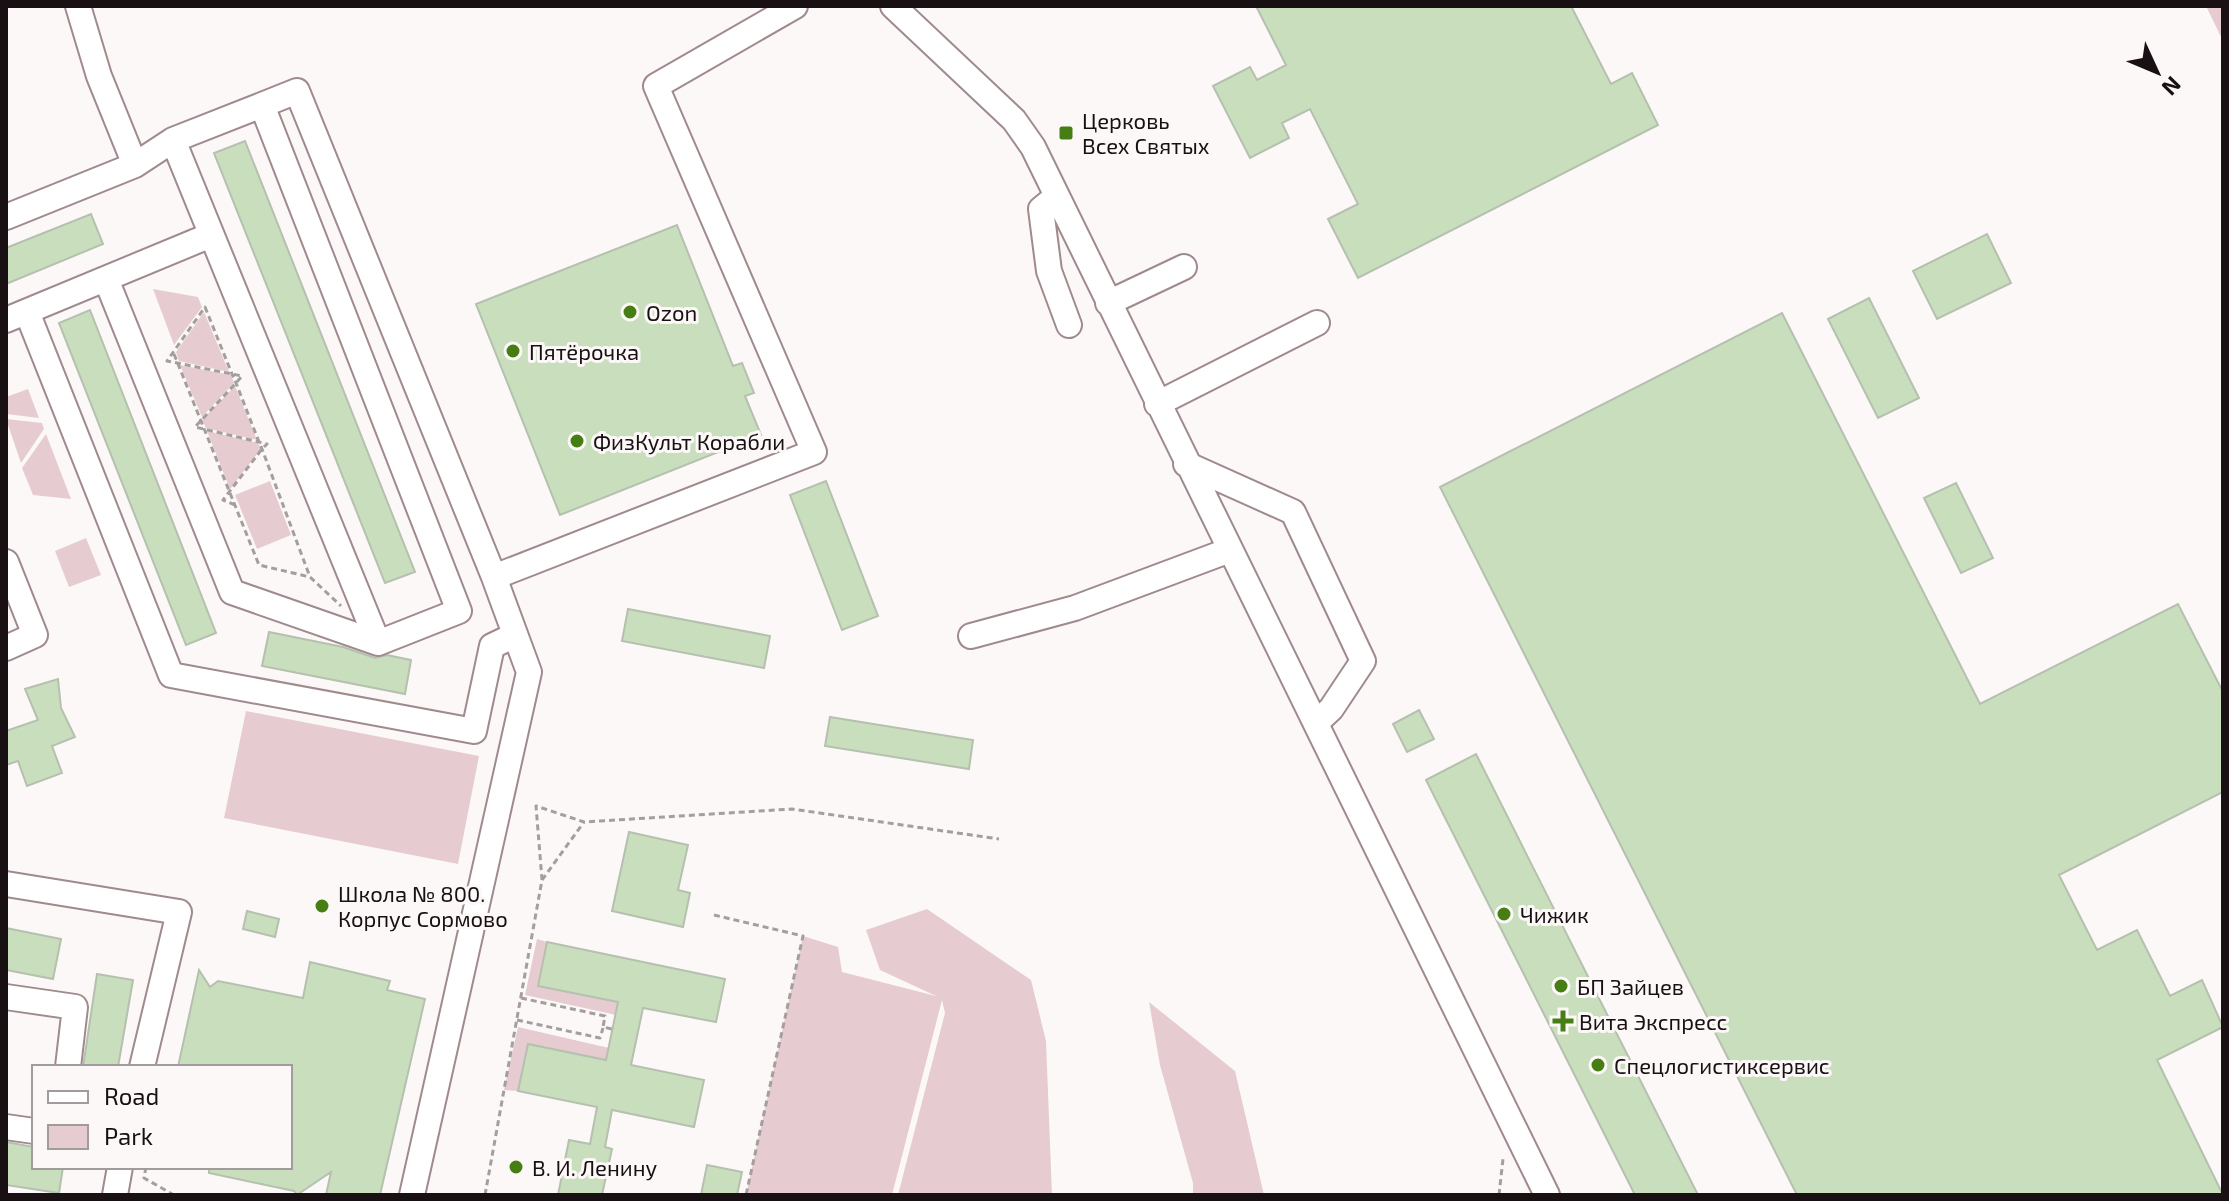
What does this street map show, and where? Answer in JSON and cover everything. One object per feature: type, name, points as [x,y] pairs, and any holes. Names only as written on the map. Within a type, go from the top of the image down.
[{"type":"street","points":[[78,6],[99,76],[135,165]]},
{"type":"street","points":[[494,577],[814,452],[656,86],[795,6]]},
{"type":"street","points":[[893,6],[1014,120],[1033,147],[1547,1195]]},
{"type":"street","points":[[6,217],[135,165],[173,140],[297,91],[494,577],[529,672],[412,1195]]},
{"type":"street","points":[[106,279],[232,592],[378,643],[459,611],[262,105]]},
{"type":"street","points":[[173,140],[378,643]]},
{"type":"street","points":[[1057,196],[1041,209],[1049,271],[1069,325]]},
{"type":"street","points":[[211,235],[16,316],[171,675],[474,731],[492,646],[515,635]]},
{"type":"street","points":[[1108,303],[1184,267]]},
{"type":"street","points":[[1157,404],[1317,323]]},
{"type":"street","points":[[1186,464],[1293,512],[1363,661],[1331,709],[1316,723]]},
{"type":"street","points":[[971,636],[1075,608],[1230,550]]},
{"type":"street","points":[[6,562],[35,635],[6,648]]},
{"type":"street","points":[[6,884],[179,912],[142,1065]]},
{"type":"street","points":[[6,997],[75,1007],[68,1065]]},
{"type":"street","points":[[6,1127],[32,1131]]},
{"type":"street","points":[[115,1195],[120,1169]]},
{"type":"path","points":[[235,505],[223,500],[267,444],[195,427],[236,383],[242,376],[232,374],[178,363],[167,361],[205,307],[232,374],[236,383],[259,442]]},
{"type":"path","points":[[173,352],[259,565],[310,577],[262,449]]},
{"type":"path","points":[[485,1195],[542,880],[536,806],[584,822],[792,809],[999,839]]},
{"type":"path","points":[[542,880],[584,822]]},
{"type":"path","points":[[714,915],[803,936],[746,1195]]},
{"type":"path","points":[[517,1020],[600,1038],[605,1016],[521,998]]},
{"type":"path","points":[[603,1027],[612,1029]]},
{"type":"path","points":[[1499,1195],[1503,1159]]},
{"type":"path","points":[[146,1169],[144,1178],[174,1195]]},
{"type":"green space","points":[[2206,6],[2223,6],[2223,41]]},
{"type":"green space","points":[[153,289],[198,297],[202,307],[174,345]]},
{"type":"green space","points":[[204,312],[229,372],[179,361],[176,352]]},
{"type":"green space","points":[[180,365],[231,375],[234,383],[202,417]]},
{"type":"green space","points":[[235,386],[257,440],[206,428],[202,420]]},
{"type":"green space","points":[[28,389],[39,418],[6,414],[6,397]]},
{"type":"green space","points":[[6,419],[42,423],[44,429],[21,463]]},
{"type":"green space","points":[[207,431],[258,443],[261,449],[230,489]]},
{"type":"green space","points":[[46,434],[71,499],[33,495],[22,468]]},
{"type":"green space","points":[[270,481],[291,535],[257,549],[235,495]]},
{"type":"green space","points":[[86,538],[101,575],[69,587],[55,551]]},
{"type":"green space","points":[[246,711],[479,756],[458,864],[224,818]]},
{"type":"green space","points":[[927,909],[1031,980],[1046,1041],[1052,1195],[898,1195],[945,1013],[942,1000],[892,1195],[746,1195],[803,936],[838,947],[842,972],[936,996],[880,970],[866,930]]},
{"type":"green space","points":[[537,939],[547,942],[538,986],[618,1002],[616,1015],[525,995]]},
{"type":"green space","points":[[1149,1002],[1235,1071],[1264,1195],[1193,1195],[1193,1183],[1160,1065]]},
{"type":"green space","points":[[518,1027],[609,1048],[606,1060],[528,1044],[518,1091],[504,1090]]},
{"type":"building","points":[[1256,6],[1571,6],[1611,84],[1632,73],[1658,125],[1358,278],[1328,219],[1358,204],[1310,109],[1282,123],[1289,138],[1250,158],[1213,86],[1250,67],[1257,80],[1286,65]]},
{"type":"building","points":[[245,141],[415,572],[385,583],[214,153]]},
{"type":"building","points":[[91,214],[103,244],[6,284],[6,248]]},
{"type":"building","points":[[677,225],[733,366],[742,363],[754,393],[745,396],[761,435],[560,515],[476,304]]},
{"type":"building","points":[[1987,234],[2011,283],[1937,319],[1913,271]]},
{"type":"building","points":[[1869,298],[1919,398],[1878,418],[1828,319]]},
{"type":"building","points":[[90,310],[216,633],[186,645],[59,323]]},
{"type":"building","points":[[1782,313],[1980,704],[2178,604],[2223,692],[2223,792],[2059,875],[2097,950],[2137,930],[2170,996],[2202,980],[2223,1027],[2157,1060],[2223,1195],[1797,1195],[1440,487]]},
{"type":"building","points":[[826,481],[878,616],[842,630],[790,495]]},
{"type":"building","points":[[1956,483],[1993,558],[1961,573],[1924,498]]},
{"type":"building","points":[[628,609],[770,636],[764,668],[622,641]]},
{"type":"building","points":[[269,632],[343,647],[375,658],[387,655],[411,660],[405,694],[262,666]]},
{"type":"building","points":[[58,679],[61,708],[75,737],[52,746],[62,773],[27,786],[18,761],[6,765],[6,731],[38,720],[25,689]]},
{"type":"building","points":[[1419,710],[1434,739],[1407,752],[1393,724]]},
{"type":"building","points":[[830,717],[973,740],[969,769],[825,746]]},
{"type":"building","name":"БП Зайцев","points":[[1476,754],[1698,1195],[1635,1195],[1426,780]]},
{"type":"building","points":[[629,832],[688,845],[678,890],[690,893],[683,927],[612,911]]},
{"type":"building","points":[[247,911],[279,919],[275,937],[243,929]]},
{"type":"building","points":[[6,928],[61,939],[53,979],[6,970]]},
{"type":"building","points":[[547,942],[725,979],[716,1022],[643,1008],[631,1065],[704,1080],[694,1127],[612,1110],[605,1147],[612,1149],[602,1195],[558,1195],[569,1140],[590,1144],[597,1107],[518,1091],[528,1044],[606,1060],[618,1002],[538,986]]},
{"type":"building","points":[[310,962],[390,981],[387,990],[425,999],[380,1195],[326,1195],[331,1172],[297,1195],[294,1191],[209,1173],[209,1169],[292,1169],[292,1065],[178,1065],[199,970],[210,987],[218,981],[303,998]]},
{"type":"building","points":[[97,974],[133,980],[118,1065],[83,1065]]},
{"type":"building","points":[[6,1142],[32,1147],[32,1169],[63,1169],[59,1193],[6,1185]]},
{"type":"building","points":[[707,1165],[742,1172],[737,1195],[701,1195]]},
{"type":"place","name":"Церковь Всех Святых","points":[[1066,133]]},
{"type":"place","name":"Ozon","points":[[630,312]]},
{"type":"place","name":"Пятёрочка","points":[[513,351]]},
{"type":"place","name":"ФизКульт Корабли","points":[[577,441]]},
{"type":"place","name":"Школа № 800. Корпус Сормово","points":[[322,906]]},
{"type":"place","name":"Чижик","points":[[1504,914]]},
{"type":"place","name":"БП Зайцев","points":[[1561,986]]},
{"type":"place","name":"Вита Экспресс","points":[[1563,1021]]},
{"type":"place","name":"Спецлогистиксервис","points":[[1598,1065]]},
{"type":"place","name":"В. И. Ленину","points":[[516,1167]]}]
